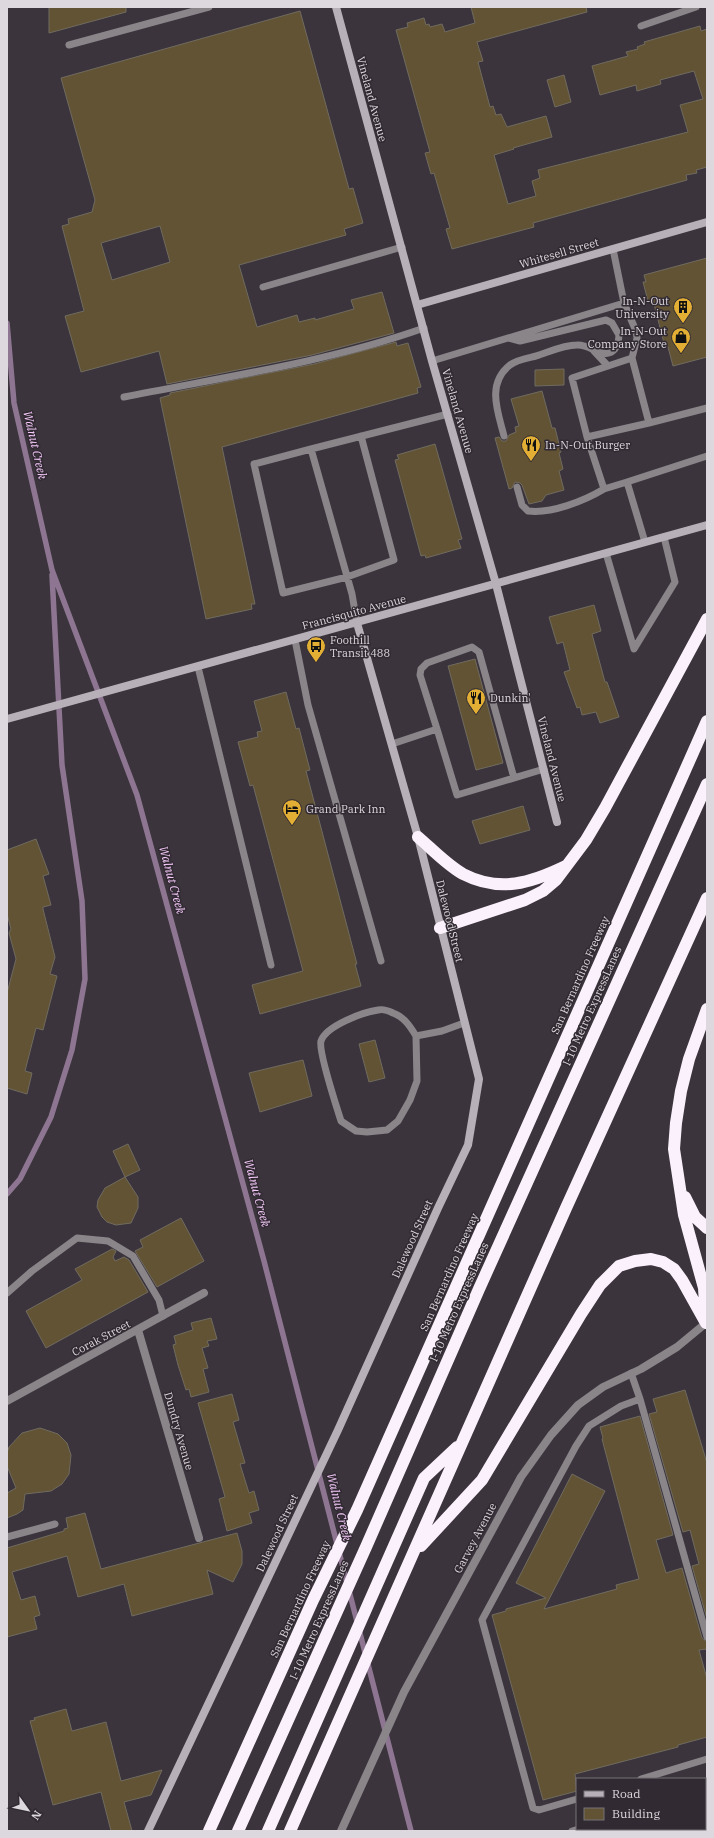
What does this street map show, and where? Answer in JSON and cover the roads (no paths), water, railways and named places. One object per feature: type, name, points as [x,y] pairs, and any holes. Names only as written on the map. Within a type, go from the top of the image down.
[{"type":"highway","points":[[440,928],[525,900],[543,891],[556,880],[605,808],[707,619]]},
{"type":"highway","name":"San Bernardino Freeway","points":[[209,1831],[313,1600],[357,1510],[707,721]]},
{"type":"highway","name":"I-10 Metro ExpressLanes","points":[[238,1831],[325,1640],[482,1282],[707,784]]},
{"type":"highway","points":[[418,837],[462,873],[483,882],[504,885],[528,882],[568,864]]},
{"type":"highway","points":[[290,1831],[566,1208],[707,898]]},
{"type":"highway","points":[[707,1009],[689,1059],[681,1091],[674,1150],[684,1215],[704,1288],[707,1324]]},
{"type":"highway","points":[[678,1179],[695,1217],[707,1228]]},
{"type":"highway","points":[[414,1552],[482,1480],[580,1314],[600,1285],[619,1266],[635,1261],[651,1259],[663,1262],[674,1269],[682,1280],[707,1324]]},
{"type":"highway","points":[[268,1831],[424,1478],[461,1443]]},
{"type":"street","name":"Vineland Avenue","points":[[336,7],[432,361],[496,584],[557,822]]},
{"type":"street","name":"Whitesell Street","points":[[418,305],[707,222]]},
{"type":"street","name":"Francisquito Avenue","points":[[7,719],[707,525]]},
{"type":"street","name":"Dalewood Street","points":[[148,1831],[338,1430],[468,1145],[478,1079],[418,837],[357,623]]},
{"type":"street","name":"Corak Street","points":[[7,1401],[204,1293]]},
{"type":"street","name":"Garvey Avenue","points":[[341,1831],[404,1692],[520,1477],[551,1435],[578,1405],[603,1386],[632,1373],[677,1347],[707,1324]]},
{"type":"street","name":"Dundry Avenue","points":[[138,1330],[199,1538]]},
{"type":"lane","points":[[69,45],[209,7]]},
{"type":"lane","points":[[641,26],[696,7]]},
{"type":"lane","points":[[263,287],[402,246]]},
{"type":"lane","points":[[613,249],[624,303],[636,331],[637,338],[632,358],[649,423]]},
{"type":"lane","points":[[432,361],[624,303]]},
{"type":"lane","points":[[504,436],[495,402],[496,383],[510,364],[566,346],[578,344],[590,346],[600,353],[610,353],[615,348],[619,335],[612,322],[606,320],[520,341],[509,338]]},
{"type":"lane","points":[[124,397],[308,360],[393,339],[424,328]]},
{"type":"lane","points":[[590,346],[608,366]]},
{"type":"lane","points":[[604,489],[587,437],[572,378],[632,358]]},
{"type":"lane","points":[[587,437],[707,408]]},
{"type":"lane","points":[[361,436],[394,560],[347,577],[283,593],[254,464],[361,436],[448,414]]},
{"type":"lane","points":[[311,449],[347,577],[357,623]]},
{"type":"lane","points":[[517,487],[522,505],[528,511],[540,512],[589,498],[604,489],[707,456]]},
{"type":"lane","points":[[627,482],[644,542]]},
{"type":"lane","points":[[606,553],[634,649],[675,582],[664,537]]},
{"type":"lane","points":[[295,640],[308,705],[381,961]]},
{"type":"lane","points":[[514,778],[479,652],[472,647],[427,663],[421,669],[420,675],[457,795],[514,778],[544,769]]},
{"type":"lane","points":[[198,666],[271,965]]},
{"type":"lane","points":[[392,744],[437,729]]},
{"type":"lane","points":[[379,1010],[393,1013],[406,1021],[416,1036],[417,1081],[410,1100],[398,1121],[387,1130],[367,1132],[356,1131],[341,1121],[325,1067],[321,1042],[327,1032],[335,1025],[379,1010]]},
{"type":"lane","points":[[416,1036],[442,1031],[464,1023]]},
{"type":"lane","points":[[7,1293],[32,1271],[78,1238],[108,1241],[133,1256],[159,1300],[163,1316]]},
{"type":"lane","points":[[632,1373],[707,1637]]},
{"type":"lane","points":[[576,1799],[539,1810],[533,1808],[482,1620],[576,1446],[589,1426],[621,1406],[640,1399]]},
{"type":"lane","points":[[7,1537],[55,1524]]},
{"type":"lane","points":[[644,1778],[707,1759]]},
{"type":"waterway","name":"Walnut Creek","points":[[7,323],[14,403],[52,570],[137,795],[264,1261],[411,1831]]},
{"type":"waterway","name":"Walnut Creek","points":[[7,1194],[20,1179],[51,1117],[72,1050],[85,979],[82,901],[62,765],[52,575]]},
{"type":"place","name":"In-N-Out University","points":[[683,324]]},
{"type":"place","name":"In-N-Out Company Store","points":[[681,354]]},
{"type":"place","name":"In-N-Out Burger","points":[[531,462]]},
{"type":"place","name":"Foothill Transit 488","points":[[316,663]]},
{"type":"place","name":"Dunkin'","points":[[476,715]]},
{"type":"place","name":"Grand Park Inn","points":[[292,826]]}]
